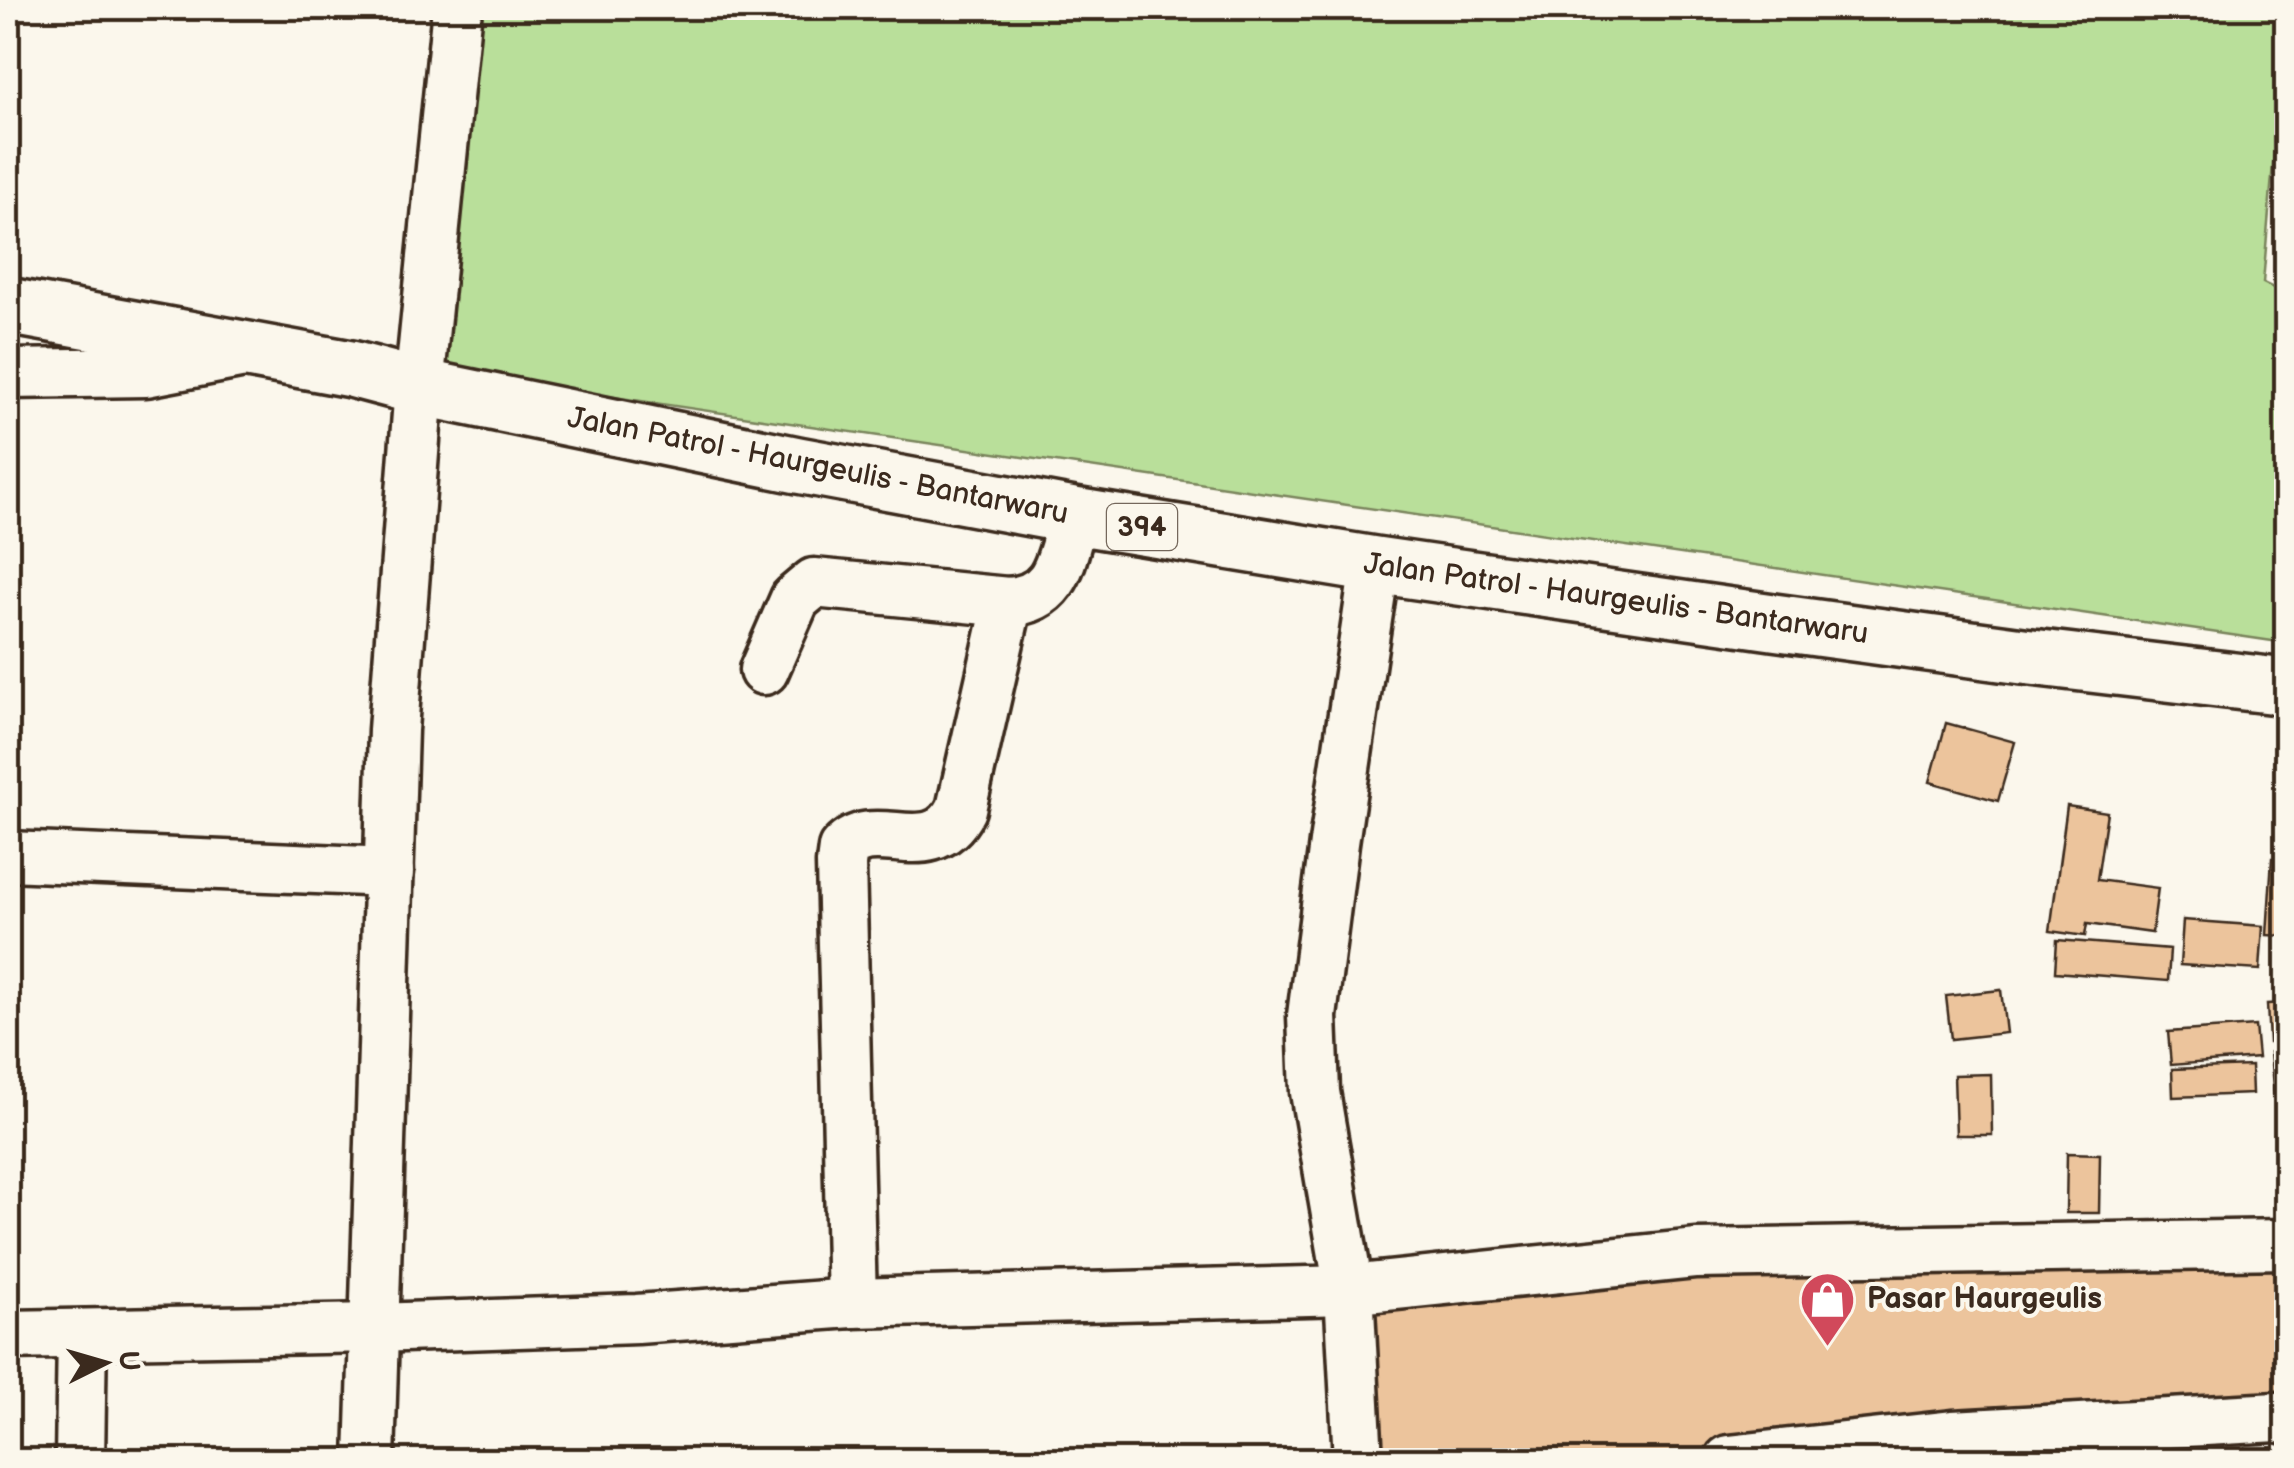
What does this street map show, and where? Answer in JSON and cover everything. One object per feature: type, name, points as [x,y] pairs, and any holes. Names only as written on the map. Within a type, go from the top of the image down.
[{"type":"main road","name":"Jalan Patrol - Haurgeulis - Bantarwaru","points":[[8,306],[351,369],[798,464],[1074,516],[1376,565],[2004,654],[2286,687]]},
{"type":"street","points":[[370,1460],[393,730],[419,386],[457,8]]},
{"type":"street","points":[[8,374],[146,372],[253,352]]},
{"type":"street","points":[[764,670],[795,599],[814,583],[1026,601],[1043,592],[1054,578],[1074,516]]},
{"type":"street","points":[[1358,1460],[1349,1290],[1315,1092],[1312,1016],[1376,565]]},
{"type":"street","points":[[852,1304],[843,849],[860,837],[925,838],[954,824],[961,809],[1008,602]]},
{"type":"street","points":[[8,856],[389,872]]},
{"type":"street","points":[[8,1335],[375,1328],[637,1318],[852,1304],[1349,1290],[1696,1254],[2286,1244]]},
{"type":"street","points":[[80,1460],[82,1334]]},
{"type":"street","points":[[1729,1460],[1952,1435],[2277,1417],[2286,1420]]},
{"type":"green space","points":[[479,8],[2286,8],[2263,283],[2286,294],[2286,643],[444,372]]},
{"type":"building","points":[[2286,130],[2286,284],[2274,283]]},
{"type":"building","points":[[1946,723],[2015,742],[1998,801],[1930,782]]},
{"type":"building","points":[[2067,806],[2107,812],[2097,880],[2158,888],[2152,933],[2087,924],[2085,936],[2050,931]]},
{"type":"building","points":[[2272,858],[2286,859],[2286,936],[2267,935]]},
{"type":"building","points":[[2183,920],[2263,926],[2260,970],[2180,965]]},
{"type":"building","points":[[2057,940],[2170,949],[2168,981],[2055,972]]},
{"type":"building","points":[[2001,990],[2006,1033],[1951,1039],[1946,996]]},
{"type":"building","points":[[2286,1003],[2286,1042],[2269,1043],[2267,1004]]},
{"type":"building","points":[[2255,1026],[2258,1058],[2171,1065],[2168,1032]]},
{"type":"building","points":[[2286,1050],[2286,1098],[2274,1099],[2270,1052]]},
{"type":"building","points":[[2251,1066],[2252,1094],[2173,1097],[2172,1069]]},
{"type":"building","points":[[1991,1074],[1992,1135],[1956,1135],[1954,1075]]},
{"type":"building","points":[[2067,1153],[2100,1154],[2099,1213],[2066,1213]]},
{"type":"building","name":"Pasar Haurgeulis","points":[[2286,1246],[2286,1404],[1795,1446],[1549,1460],[1376,1460],[1366,1291]]},
{"type":"building","points":[[2202,1435],[2204,1460],[2165,1460],[2163,1438]]},
{"type":"building","points":[[2151,1438],[2153,1460],[2101,1460],[2099,1444]]},
{"type":"place","name":"Pasar Haurgeulis","points":[[1828,1348]]}]
